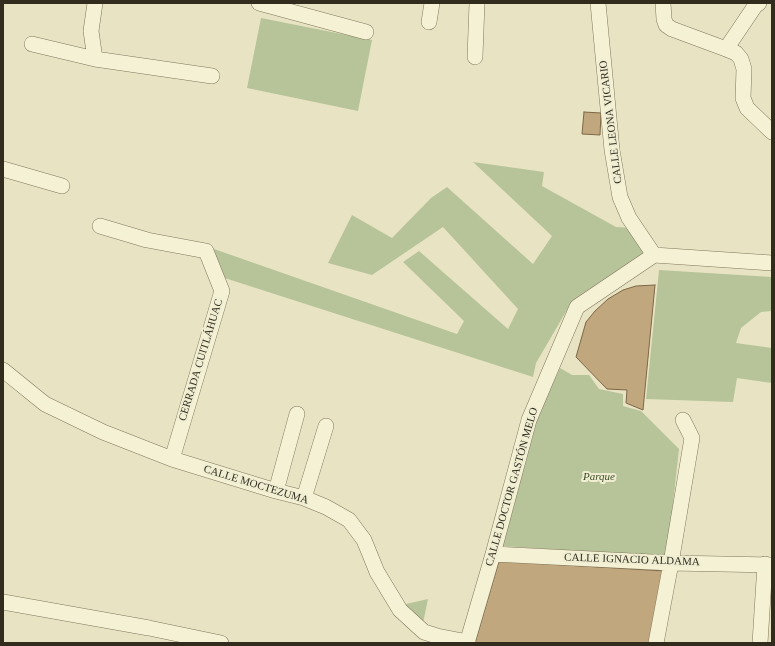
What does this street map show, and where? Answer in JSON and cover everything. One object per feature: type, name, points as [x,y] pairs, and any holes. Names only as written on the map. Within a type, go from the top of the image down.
[{"type":"street","points":[[95,3],[91,31],[95,59]]},
{"type":"street","points":[[259,3],[366,32]]},
{"type":"street","points":[[429,22],[432,3]]},
{"type":"street","points":[[475,56],[477,3]]},
{"type":"street","name":"CALLE LEONA VICARIO","points":[[598,3],[612,150],[620,197],[629,218],[654,255]]},
{"type":"street","points":[[663,3],[666,25],[672,29],[736,53],[741,59],[744,69],[743,98],[747,108],[772,132]]},
{"type":"street","points":[[726,49],[755,6],[759,3]]},
{"type":"street","points":[[32,44],[95,59],[212,76]]},
{"type":"street","points":[[3,169],[62,186]]},
{"type":"street","name":"CERRADA CUITLÁHUAC","points":[[100,226],[147,240],[206,251],[222,291],[172,459]]},
{"type":"street","points":[[654,255],[772,263]]},
{"type":"street","name":"CALLE DOCTOR GASTÓN MELO","points":[[468,642],[529,420],[577,307],[654,255]]},
{"type":"street","name":"CALLE MOCTEZUMA","points":[[3,370],[45,404],[103,432],[172,459],[276,491],[304,498],[326,507],[349,520],[364,540],[377,572],[400,610],[424,632],[468,642]]},
{"type":"street","points":[[276,491],[297,414]]},
{"type":"street","points":[[656,643],[692,438],[683,420]]},
{"type":"street","points":[[304,498],[326,426]]},
{"type":"street","name":"CALLE IGNACIO ALDAMA","points":[[493,554],[671,563],[768,565]]},
{"type":"street","points":[[760,643],[768,565]]},
{"type":"street","points":[[3,602],[149,628],[221,643]]},
{"type":"green space","points":[[261,18],[372,40],[358,111],[247,88]]},
{"type":"green space","points":[[473,162],[544,172],[542,186],[616,227],[634,228],[646,255],[571,303],[536,363],[533,377],[209,273],[214,249],[457,334],[464,321],[403,262],[419,251],[508,329],[518,309],[443,227],[372,275],[328,263],[352,215],[392,238],[431,198],[447,187],[533,264],[552,236]]},
{"type":"green space","points":[[659,270],[772,277],[772,311],[761,312],[741,328],[736,343],[772,348],[772,383],[737,378],[733,402],[646,399]]},
{"type":"green space","name":"Parque","points":[[560,368],[572,375],[589,375],[599,389],[623,394],[623,406],[641,411],[679,449],[667,557],[502,546],[535,422]]},
{"type":"green space","points":[[428,599],[422,628],[401,614],[406,604]]},
{"type":"building","points":[[584,112],[601,113],[600,135],[582,134]]},
{"type":"building","points":[[655,285],[643,410],[626,403],[627,390],[607,389],[576,357],[586,322],[608,299],[623,290],[636,286]]},
{"type":"building","points":[[499,561],[665,571],[651,643],[475,643]]}]
